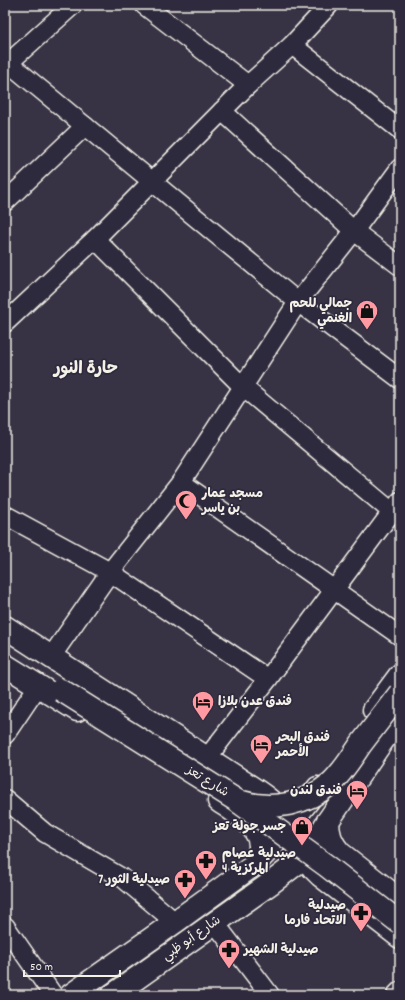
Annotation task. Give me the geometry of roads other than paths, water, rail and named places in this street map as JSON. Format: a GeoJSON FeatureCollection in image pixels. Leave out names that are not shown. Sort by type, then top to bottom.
{"type":"FeatureCollection","features":[{"type":"Feature","properties":{"kind":"main road"},"geometry":{"type":"LineString","coordinates":[[5,627],[236,776],[263,795],[278,808],[284,816],[295,818]]}},
{"type":"Feature","properties":{"kind":"main road","name":"شارع تعز"},"geometry":{"type":"LineString","coordinates":[[5,637],[64,684],[227,800],[327,866],[390,922]]}},
{"type":"Feature","properties":{"kind":"main road","name":"شارع تعز"},"geometry":{"type":"LineString","coordinates":[[5,654],[64,684]]}},
{"type":"Feature","properties":{"kind":"main road"},"geometry":{"type":"LineString","coordinates":[[5,665],[227,800],[254,805],[285,805],[300,801],[318,793],[342,770],[400,693]]}},
{"type":"Feature","properties":{"kind":"main road","name":"شارع أبو ظبي"},"geometry":{"type":"LineString","coordinates":[[71,995],[255,864],[274,844],[295,818],[400,675]]}},
{"type":"Feature","properties":{"kind":"main road"},"geometry":{"type":"LineString","coordinates":[[279,878],[304,857],[313,846],[400,717]]}},
{"type":"Feature","properties":{"kind":"main road"},"geometry":{"type":"LineString","coordinates":[[360,730],[358,738],[362,746],[374,749],[381,744]]}},
{"type":"Feature","properties":{"kind":"main road"},"geometry":{"type":"LineString","coordinates":[[227,800],[223,803],[233,802],[240,796],[241,786],[236,776]]}},
{"type":"Feature","properties":{"kind":"main road"},"geometry":{"type":"LineString","coordinates":[[263,795],[277,798],[292,797],[306,792],[320,784]]}},
{"type":"Feature","properties":{"kind":"main road"},"geometry":{"type":"LineString","coordinates":[[227,800],[237,813],[256,832],[260,844],[259,853],[255,864]]}},
{"type":"Feature","properties":{"kind":"main road"},"geometry":{"type":"LineString","coordinates":[[295,818],[298,827],[299,843],[304,857],[313,869],[390,922],[400,937]]}},
{"type":"Feature","properties":{"kind":"main road"},"geometry":{"type":"LineString","coordinates":[[279,878],[292,855],[295,818]]}},
{"type":"Feature","properties":{"kind":"main road"},"geometry":{"type":"LineString","coordinates":[[328,822],[330,838],[334,846],[399,899]]}},
{"type":"Feature","properties":{"kind":"main road"},"geometry":{"type":"LineString","coordinates":[[279,878],[283,879],[295,876],[320,875]]}},
{"type":"Feature","properties":{"kind":"main road","name":"شارع أبو ظبي"},"geometry":{"type":"LineString","coordinates":[[113,995],[279,878]]}},
{"type":"Feature","properties":{"kind":"main road"},"geometry":{"type":"LineString","coordinates":[[213,895],[225,895],[231,901],[232,905],[222,918]]}},
{"type":"Feature","properties":{"kind":"main road"},"geometry":{"type":"LineString","coordinates":[[390,922],[376,917],[374,912],[375,903],[378,898],[388,895],[393,895],[399,899]]}},
{"type":"Feature","properties":{"kind":"street"},"geometry":{"type":"LineString","coordinates":[[73,5],[6,63],[85,126],[298,302],[400,379]]}},
{"type":"Feature","properties":{"kind":"street"},"geometry":{"type":"LineString","coordinates":[[144,5],[248,85]]}},
{"type":"Feature","properties":{"kind":"street"},"geometry":{"type":"LineString","coordinates":[[5,323],[95,239],[222,110],[292,45],[329,5]]}},
{"type":"Feature","properties":{"kind":"street"},"geometry":{"type":"LineString","coordinates":[[292,45],[400,130]]}},
{"type":"Feature","properties":{"kind":"street"},"geometry":{"type":"LineString","coordinates":[[222,110],[354,231],[400,266]]}},
{"type":"Feature","properties":{"kind":"street"},"geometry":{"type":"LineString","coordinates":[[5,202],[85,126]]}},
{"type":"Feature","properties":{"kind":"street"},"geometry":{"type":"LineString","coordinates":[[52,657],[110,572],[181,482],[298,302],[354,231],[400,168]]}},
{"type":"Feature","properties":{"kind":"street"},"geometry":{"type":"LineString","coordinates":[[95,239],[243,387],[396,506],[268,679],[207,758]]}},
{"type":"Feature","properties":{"kind":"street"},"geometry":{"type":"LineString","coordinates":[[181,482],[400,636]]}},
{"type":"Feature","properties":{"kind":"street"},"geometry":{"type":"LineString","coordinates":[[5,515],[110,572],[268,679]]}},
{"type":"Feature","properties":{"kind":"street"},"geometry":{"type":"LineString","coordinates":[[5,735],[38,686]]}},
{"type":"Feature","properties":{"kind":"street"},"geometry":{"type":"LineString","coordinates":[[5,799],[45,832],[124,879],[175,922]]}},
{"type":"Feature","properties":{"kind":"street"},"geometry":{"type":"LineString","coordinates":[[222,918],[270,995]]}},
{"type":"Feature","properties":{"kind":"street"},"geometry":{"type":"LineString","coordinates":[[5,926],[53,995]]}},
{"type":"Feature","properties":{"kind":"street"},"geometry":{"type":"LineString","coordinates":[[396,995],[400,991]]}},
{"type":"Feature","properties":{"kind":"tunnel"},"geometry":{"type":"LineString","coordinates":[[127,969],[261,878]]}},
{"type":"Feature","properties":{"kind":"place","name":"جمالي للحم الغنمي"},"geometry":{"type":"Point","coordinates":[367,330]}},
{"type":"Feature","properties":{"kind":"place","name":"مسجد عمار بن ياسر"},"geometry":{"type":"Point","coordinates":[186,520]}},
{"type":"Feature","properties":{"kind":"place","name":"فندق عدن بلازا"},"geometry":{"type":"Point","coordinates":[203,722]}},
{"type":"Feature","properties":{"kind":"place","name":"فندق البحر الأحمر"},"geometry":{"type":"Point","coordinates":[261,764]}},
{"type":"Feature","properties":{"kind":"place","name":"فندق لندن"},"geometry":{"type":"Point","coordinates":[357,810]}},
{"type":"Feature","properties":{"kind":"place","name":"جسر جولة تعز"},"geometry":{"type":"Point","coordinates":[302,846]}},
{"type":"Feature","properties":{"kind":"place","name":"صيدلية عصام المركزية 4"},"geometry":{"type":"Point","coordinates":[206,880]}},
{"type":"Feature","properties":{"kind":"place","name":"صيدلية الثور 7"},"geometry":{"type":"Point","coordinates":[185,900]}},
{"type":"Feature","properties":{"kind":"place","name":"صيدلية الاتحاد فارما"},"geometry":{"type":"Point","coordinates":[361,932]}},
{"type":"Feature","properties":{"kind":"place","name":"صيدلية الشهير"},"geometry":{"type":"Point","coordinates":[229,970]}},
{"type":"Feature","properties":{"kind":"district","name":"حارة النور"},"geometry":{"type":"Point","coordinates":[86,370]}}]}
